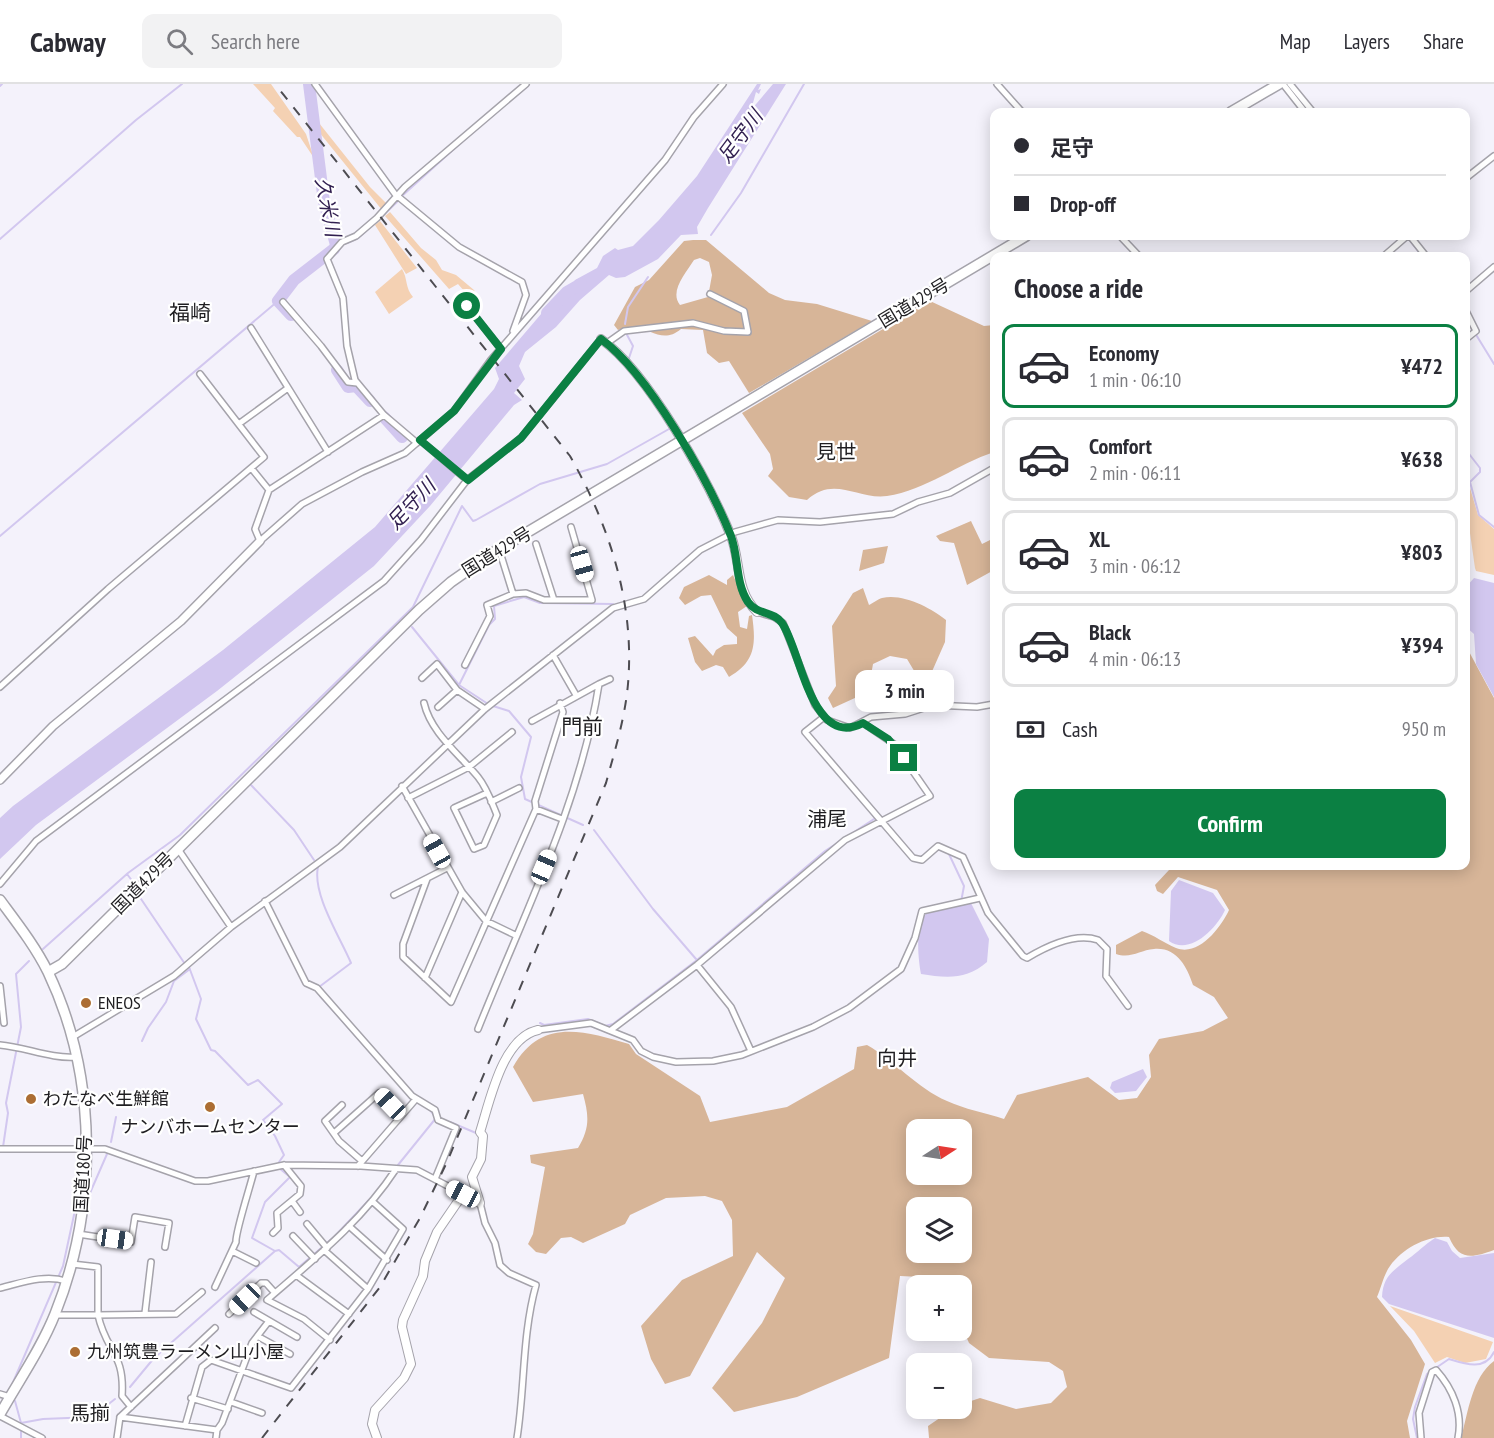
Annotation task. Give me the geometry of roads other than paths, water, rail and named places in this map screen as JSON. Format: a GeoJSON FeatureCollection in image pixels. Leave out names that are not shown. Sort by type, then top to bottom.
{"type":"FeatureCollection","features":[{"type":"Feature","properties":{"kind":"highway"},"geometry":{"type":"LineString","coordinates":[[1238,108],[1281,84]]}},
{"type":"Feature","properties":{"kind":"highway","name":"国道429号"},"geometry":{"type":"LineString","coordinates":[[999,252],[1019,240]]}},
{"type":"Feature","properties":{"kind":"highway","name":"国道429号"},"geometry":{"type":"LineString","coordinates":[[48,972],[62,964],[419,610],[451,582],[499,549],[990,257]]}},
{"type":"Feature","properties":{"kind":"highway","name":"国道180号"},"geometry":{"type":"LineString","coordinates":[[0,900],[48,972],[71,1038],[85,1111],[86,1150],[84,1195],[72,1263],[59,1279],[54,1315],[5,1395],[0,1415]]}},
{"type":"Feature","properties":{"kind":"main road"},"geometry":{"type":"LineString","coordinates":[[604,341],[649,391],[681,441],[731,536],[742,590],[757,612]]}},
{"type":"Feature","properties":{"kind":"main road"},"geometry":{"type":"LineString","coordinates":[[480,1203],[472,1177],[481,1160],[483,1136],[480,1132],[499,1075],[513,1047],[529,1033],[538,1030]]}},
{"type":"Feature","properties":{"kind":"main road"},"geometry":{"type":"LineString","coordinates":[[377,1438],[372,1424],[375,1410],[404,1378],[410,1367],[411,1356],[403,1334],[403,1320],[423,1276],[425,1261],[437,1232],[463,1194],[480,1203]]}},
{"type":"Feature","properties":{"kind":"street"},"geometry":{"type":"LineString","coordinates":[[315,84],[398,196],[459,247],[522,282],[526,295],[511,337]]}},
{"type":"Feature","properties":{"kind":"street"},"geometry":{"type":"LineString","coordinates":[[466,479],[426,445],[384,415],[357,383],[347,346],[343,298],[327,259],[342,242],[356,236],[385,212],[398,196],[526,84]]}},
{"type":"Feature","properties":{"kind":"street"},"geometry":{"type":"LineString","coordinates":[[0,780],[53,726],[181,621],[260,541],[302,504],[362,472],[399,457],[454,411],[511,337],[665,160],[694,117],[723,84]]}},
{"type":"Feature","properties":{"kind":"street"},"geometry":{"type":"LineString","coordinates":[[997,84],[1018,108]]}},
{"type":"Feature","properties":{"kind":"street"},"geometry":{"type":"LineString","coordinates":[[1281,84],[1302,108]]}},
{"type":"Feature","properties":{"kind":"street"},"geometry":{"type":"LineString","coordinates":[[1290,84],[1310,108]]}},
{"type":"Feature","properties":{"kind":"street"},"geometry":{"type":"LineString","coordinates":[[1470,175],[1494,156]]}},
{"type":"Feature","properties":{"kind":"street"},"geometry":{"type":"LineString","coordinates":[[1124,240],[1135,252]]}},
{"type":"Feature","properties":{"kind":"street"},"geometry":{"type":"LineString","coordinates":[[1388,252],[1402,240]]}},
{"type":"Feature","properties":{"kind":"street"},"geometry":{"type":"LineString","coordinates":[[1410,240],[1422,252]]}},
{"type":"Feature","properties":{"kind":"street"},"geometry":{"type":"LineString","coordinates":[[1470,288],[1494,267]]}},
{"type":"Feature","properties":{"kind":"street"},"geometry":{"type":"LineString","coordinates":[[0,884],[19,858],[36,841],[384,581],[421,540],[466,479],[521,438],[604,341],[624,331],[693,323],[724,331],[748,332],[744,311],[710,294]]}},
{"type":"Feature","properties":{"kind":"street"},"geometry":{"type":"LineString","coordinates":[[283,302],[348,382],[357,383]]}},
{"type":"Feature","properties":{"kind":"street"},"geometry":{"type":"LineString","coordinates":[[467,306],[501,349]]}},
{"type":"Feature","properties":{"kind":"street"},"geometry":{"type":"LineString","coordinates":[[1470,321],[1475,333],[1470,336]]}},
{"type":"Feature","properties":{"kind":"street"},"geometry":{"type":"LineString","coordinates":[[251,327],[328,452]]}},
{"type":"Feature","properties":{"kind":"street"},"geometry":{"type":"LineString","coordinates":[[0,687],[103,594],[264,457],[200,374]]}},
{"type":"Feature","properties":{"kind":"street"},"geometry":{"type":"LineString","coordinates":[[240,423],[288,388]]}},
{"type":"Feature","properties":{"kind":"street"},"geometry":{"type":"LineString","coordinates":[[260,541],[255,529],[269,490],[384,415]]}},
{"type":"Feature","properties":{"kind":"street"},"geometry":{"type":"LineString","coordinates":[[252,469],[269,490]]}},
{"type":"Feature","properties":{"kind":"street"},"geometry":{"type":"LineString","coordinates":[[71,1038],[157,988],[231,927],[340,847],[485,709],[612,608],[644,598],[690,557],[735,532],[778,520],[812,522],[892,514],[918,502],[950,493],[990,470]]}},
{"type":"Feature","properties":{"kind":"street"},"geometry":{"type":"LineString","coordinates":[[465,665],[490,616],[487,605],[513,594],[526,592],[544,600],[592,600],[571,527]]}},
{"type":"Feature","properties":{"kind":"street"},"geometry":{"type":"LineString","coordinates":[[536,544],[554,600]]}},
{"type":"Feature","properties":{"kind":"street"},"geometry":{"type":"LineString","coordinates":[[499,549],[513,594]]}},
{"type":"Feature","properties":{"kind":"street"},"geometry":{"type":"LineString","coordinates":[[757,612],[774,616],[783,624],[801,664],[810,694],[824,717],[837,725],[850,728],[871,717],[905,714],[933,705],[977,707],[990,705]]}},
{"type":"Feature","properties":{"kind":"street"},"geometry":{"type":"LineString","coordinates":[[553,655],[576,695]]}},
{"type":"Feature","properties":{"kind":"street"},"geometry":{"type":"LineString","coordinates":[[422,678],[437,664],[457,690],[485,709]]}},
{"type":"Feature","properties":{"kind":"street"},"geometry":{"type":"LineString","coordinates":[[532,721],[576,695],[610,679]]}},
{"type":"Feature","properties":{"kind":"street"},"geometry":{"type":"LineString","coordinates":[[478,1029],[515,935],[562,827],[563,817],[591,733],[599,684]]}},
{"type":"Feature","properties":{"kind":"street"},"geometry":{"type":"LineString","coordinates":[[438,707],[457,690]]}},
{"type":"Feature","properties":{"kind":"street"},"geometry":{"type":"LineString","coordinates":[[424,703],[427,714],[447,745],[480,780],[487,793],[496,815],[484,845],[474,849],[454,808],[487,793]]}},
{"type":"Feature","properties":{"kind":"street"},"geometry":{"type":"LineString","coordinates":[[427,879],[403,944],[403,957],[451,1002],[536,805],[563,712],[560,704]]}},
{"type":"Feature","properties":{"kind":"street"},"geometry":{"type":"LineString","coordinates":[[824,717],[805,732],[916,861],[922,860],[938,846],[963,857],[980,898],[995,923],[1027,958],[1062,941],[1077,938],[1098,940],[1107,949],[1106,976],[1128,1006]]}},
{"type":"Feature","properties":{"kind":"street"},"geometry":{"type":"LineString","coordinates":[[611,1030],[697,965],[827,854],[879,820],[930,796],[894,744],[863,723]]}},
{"type":"Feature","properties":{"kind":"street"},"geometry":{"type":"LineString","coordinates":[[408,798],[469,768],[512,732]]}},
{"type":"Feature","properties":{"kind":"street"},"geometry":{"type":"LineString","coordinates":[[402,786],[462,892],[486,921],[515,935]]}},
{"type":"Feature","properties":{"kind":"street"},"geometry":{"type":"LineString","coordinates":[[491,802],[519,788]]}},
{"type":"Feature","properties":{"kind":"street"},"geometry":{"type":"LineString","coordinates":[[536,805],[563,817]]}},
{"type":"Feature","properties":{"kind":"street"},"geometry":{"type":"LineString","coordinates":[[178,848],[231,927]]}},
{"type":"Feature","properties":{"kind":"street"},"geometry":{"type":"LineString","coordinates":[[394,895],[447,868]]}},
{"type":"Feature","properties":{"kind":"street"},"geometry":{"type":"LineString","coordinates":[[425,978],[462,892]]}},
{"type":"Feature","properties":{"kind":"street"},"geometry":{"type":"LineString","coordinates":[[538,1030],[591,1023],[633,1040],[641,1051],[664,1060],[713,1060],[751,1051],[813,1027],[849,1008],[901,969],[915,938],[922,911],[980,898]]}},
{"type":"Feature","properties":{"kind":"street"},"geometry":{"type":"LineString","coordinates":[[265,901],[306,983],[317,988],[415,1099],[435,1110],[437,1118],[456,1128],[435,1179]]}},
{"type":"Feature","properties":{"kind":"street"},"geometry":{"type":"LineString","coordinates":[[697,965],[731,1007],[751,1051]]}},
{"type":"Feature","properties":{"kind":"street"},"geometry":{"type":"LineString","coordinates":[[0,986],[4,1023]]}},
{"type":"Feature","properties":{"kind":"street"},"geometry":{"type":"LineString","coordinates":[[0,1045],[66,1058],[76,1057]]}},
{"type":"Feature","properties":{"kind":"street"},"geometry":{"type":"LineString","coordinates":[[334,1133],[379,1093],[400,1115]]}},
{"type":"Feature","properties":{"kind":"street"},"geometry":{"type":"LineString","coordinates":[[360,1164],[415,1099]]}},
{"type":"Feature","properties":{"kind":"street"},"geometry":{"type":"LineString","coordinates":[[342,1105],[325,1121],[360,1164]]}},
{"type":"Feature","properties":{"kind":"street"},"geometry":{"type":"LineString","coordinates":[[0,1149],[118,1151],[163,1168],[177,1177],[195,1182],[284,1165],[360,1164],[417,1170],[463,1194]]}},
{"type":"Feature","properties":{"kind":"street"},"geometry":{"type":"LineString","coordinates":[[273,1233],[278,1228],[277,1213],[300,1194],[301,1186],[284,1165]]}},
{"type":"Feature","properties":{"kind":"street"},"geometry":{"type":"LineString","coordinates":[[330,1340],[304,1319],[267,1300],[349,1226],[372,1201],[396,1168]]}},
{"type":"Feature","properties":{"kind":"street"},"geometry":{"type":"LineString","coordinates":[[215,1287],[232,1251],[254,1170]]}},
{"type":"Feature","properties":{"kind":"street"},"geometry":{"type":"LineString","coordinates":[[292,1201],[300,1212]]}},
{"type":"Feature","properties":{"kind":"street"},"geometry":{"type":"LineString","coordinates":[[185,1426],[191,1398],[202,1367],[211,1360],[291,1388],[368,1289],[404,1229],[372,1201]]}},
{"type":"Feature","properties":{"kind":"street"},"geometry":{"type":"LineString","coordinates":[[480,1203],[485,1223],[495,1243],[500,1265],[509,1273],[536,1285],[528,1313],[523,1401],[517,1438]]}},
{"type":"Feature","properties":{"kind":"street"},"geometry":{"type":"LineString","coordinates":[[78,1234],[131,1242],[135,1217],[169,1223],[165,1247]]}},
{"type":"Feature","properties":{"kind":"street"},"geometry":{"type":"LineString","coordinates":[[307,1224],[325,1247],[368,1289]]}},
{"type":"Feature","properties":{"kind":"street"},"geometry":{"type":"LineString","coordinates":[[349,1226],[387,1260]]}},
{"type":"Feature","properties":{"kind":"street"},"geometry":{"type":"LineString","coordinates":[[293,1236],[313,1257]]}},
{"type":"Feature","properties":{"kind":"street"},"geometry":{"type":"LineString","coordinates":[[232,1251],[256,1263]]}},
{"type":"Feature","properties":{"kind":"street"},"geometry":{"type":"LineString","coordinates":[[146,1313],[151,1262]]}},
{"type":"Feature","properties":{"kind":"street"},"geometry":{"type":"LineString","coordinates":[[72,1263],[98,1267],[98,1315],[103,1334],[122,1366],[122,1396],[131,1407]]}},
{"type":"Feature","properties":{"kind":"street"},"geometry":{"type":"LineString","coordinates":[[296,1275],[350,1314]]}},
{"type":"Feature","properties":{"kind":"street"},"geometry":{"type":"LineString","coordinates":[[0,1287],[59,1279]]}},
{"type":"Feature","properties":{"kind":"street"},"geometry":{"type":"LineString","coordinates":[[229,1314],[261,1283],[266,1283],[275,1293]]}},
{"type":"Feature","properties":{"kind":"street"},"geometry":{"type":"LineString","coordinates":[[54,1315],[176,1314],[202,1292]]}},
{"type":"Feature","properties":{"kind":"street"},"geometry":{"type":"LineString","coordinates":[[254,1312],[297,1337]]}},
{"type":"Feature","properties":{"kind":"street"},"geometry":{"type":"LineString","coordinates":[[216,1438],[217,1430],[231,1402],[252,1343],[269,1322]]}},
{"type":"Feature","properties":{"kind":"street"},"geometry":{"type":"LineString","coordinates":[[117,1438],[120,1417],[215,1328]]}},
{"type":"Feature","properties":{"kind":"street"},"geometry":{"type":"LineString","coordinates":[[259,1337],[290,1354]]}},
{"type":"Feature","properties":{"kind":"street"},"geometry":{"type":"LineString","coordinates":[[1421,1438],[1419,1413],[1432,1372],[1436,1370],[1445,1380],[1460,1418],[1458,1438]]}},
{"type":"Feature","properties":{"kind":"street"},"geometry":{"type":"LineString","coordinates":[[191,1398],[228,1409]]}},
{"type":"Feature","properties":{"kind":"street"},"geometry":{"type":"LineString","coordinates":[[231,1402],[262,1413]]}},
{"type":"Feature","properties":{"kind":"street"},"geometry":{"type":"LineString","coordinates":[[0,1415],[40,1438]]}},
{"type":"Feature","properties":{"kind":"street"},"geometry":{"type":"LineString","coordinates":[[120,1417],[217,1430]]}},
{"type":"Feature","properties":{"kind":"water"},"geometry":{"type":"Polygon","coordinates":[[[757,84],[761,84],[758,90],[761,89],[759,94],[756,92],[751,110],[773,84],[786,84],[708,208],[697,227],[698,234],[681,235],[658,259],[625,277],[616,278],[609,275],[580,300],[556,327],[525,352],[519,366],[525,379],[514,393],[522,400],[514,405],[430,506],[374,566],[217,691],[36,825],[0,859],[0,818],[13,806],[223,650],[375,527],[494,389],[499,379],[495,368],[553,300],[557,304],[564,301],[575,280],[597,268],[603,256],[615,248],[618,250],[633,246],[697,176],[757,84]]]}},
{"type":"Feature","properties":{"kind":"water"},"geometry":{"type":"Polygon","coordinates":[[[1474,578],[1494,583],[1494,697],[1476,664],[1474,634],[1470,630],[1470,582],[1474,578]]]}},
{"type":"Feature","properties":{"kind":"water"},"geometry":{"type":"Polygon","coordinates":[[[1179,880],[1213,893],[1225,910],[1209,932],[1194,943],[1185,945],[1177,945],[1169,941],[1171,891],[1179,880]]]}},
{"type":"Feature","properties":{"kind":"water"},"geometry":{"type":"Polygon","coordinates":[[[971,903],[989,939],[987,962],[964,975],[921,974],[918,940],[924,916],[929,911],[939,908],[971,903]]]}},
{"type":"Feature","properties":{"kind":"water"},"geometry":{"type":"Polygon","coordinates":[[[1143,1069],[1147,1077],[1136,1091],[1115,1093],[1110,1088],[1112,1082],[1143,1069]]]}},
{"type":"Feature","properties":{"kind":"water"},"geometry":{"type":"Polygon","coordinates":[[[1435,1238],[1447,1242],[1460,1258],[1494,1253],[1494,1338],[1389,1304],[1382,1297],[1384,1284],[1390,1275],[1435,1238]]]}},
{"type":"Feature","properties":{"kind":"waterway"},"geometry":{"type":"LineString","coordinates":[[0,239],[136,120],[182,84]]}},
{"type":"Feature","properties":{"kind":"waterway","name":"久米川"},"geometry":{"type":"LineString","coordinates":[[291,315],[278,301],[294,280],[336,245],[324,202],[309,84]]}},
{"type":"Feature","properties":{"kind":"waterway"},"geometry":{"type":"LineString","coordinates":[[711,235],[741,193],[804,84]]}},
{"type":"Feature","properties":{"kind":"waterway"},"geometry":{"type":"LineString","coordinates":[[1287,84],[1306,108]]}},
{"type":"Feature","properties":{"kind":"waterway"},"geometry":{"type":"LineString","coordinates":[[402,196],[466,138]]}},
{"type":"Feature","properties":{"kind":"waterway"},"geometry":{"type":"LineString","coordinates":[[376,222],[397,202]]}},
{"type":"Feature","properties":{"kind":"waterway"},"geometry":{"type":"LineString","coordinates":[[347,243],[358,238],[367,230]]}},
{"type":"Feature","properties":{"kind":"waterway"},"geometry":{"type":"LineString","coordinates":[[1410,240],[1419,252]]}},
{"type":"Feature","properties":{"kind":"waterway"},"geometry":{"type":"LineString","coordinates":[[625,324],[628,307],[648,277]]}},
{"type":"Feature","properties":{"kind":"waterway","name":"足守川"},"geometry":{"type":"LineString","coordinates":[[547,313],[567,292],[581,284]]}},
{"type":"Feature","properties":{"kind":"waterway"},"geometry":{"type":"LineString","coordinates":[[0,536],[278,301]]}},
{"type":"Feature","properties":{"kind":"waterway"},"geometry":{"type":"LineString","coordinates":[[626,333],[633,346],[628,361]]}},
{"type":"Feature","properties":{"kind":"waterway"},"geometry":{"type":"LineString","coordinates":[[1475,333],[1494,364]]}},
{"type":"Feature","properties":{"kind":"waterway","name":"久米川"},"geometry":{"type":"LineString","coordinates":[[337,370],[348,387],[356,386],[370,401]]}},
{"type":"Feature","properties":{"kind":"waterway","name":"久米川"},"geometry":{"type":"LineString","coordinates":[[384,417],[402,437]]}},
{"type":"Feature","properties":{"kind":"waterway"},"geometry":{"type":"LineString","coordinates":[[43,949],[128,873],[180,835],[413,607],[462,506],[473,521],[476,520],[540,484],[607,464],[669,429]]}},
{"type":"Feature","properties":{"kind":"waterway"},"geometry":{"type":"LineString","coordinates":[[1470,455],[1480,468],[1480,472],[1470,482]]}},
{"type":"Feature","properties":{"kind":"waterway"},"geometry":{"type":"LineString","coordinates":[[1470,482],[1479,515],[1494,527]]}},
{"type":"Feature","properties":{"kind":"waterway"},"geometry":{"type":"LineString","coordinates":[[459,685],[489,625],[495,619],[494,606],[524,597],[540,603],[613,604]]}},
{"type":"Feature","properties":{"kind":"waterway"},"geometry":{"type":"LineString","coordinates":[[412,627],[459,685],[488,704]]}},
{"type":"Feature","properties":{"kind":"waterway"},"geometry":{"type":"LineString","coordinates":[[493,706],[509,711],[531,737],[521,777],[525,799],[583,825]]}},
{"type":"Feature","properties":{"kind":"waterway"},"geometry":{"type":"LineString","coordinates":[[251,785],[294,830],[314,860]]}},
{"type":"Feature","properties":{"kind":"waterway"},"geometry":{"type":"LineString","coordinates":[[540,1023],[544,1025],[588,1019],[605,1026],[613,1024],[697,960],[825,851],[874,819]]}},
{"type":"Feature","properties":{"kind":"waterway"},"geometry":{"type":"LineString","coordinates":[[594,830],[653,909],[696,959]]}},
{"type":"Feature","properties":{"kind":"waterway"},"geometry":{"type":"LineString","coordinates":[[948,852],[964,886],[961,902]]}},
{"type":"Feature","properties":{"kind":"waterway"},"geometry":{"type":"LineString","coordinates":[[318,867],[317,878],[323,902],[351,963],[319,987]]}},
{"type":"Feature","properties":{"kind":"waterway"},"geometry":{"type":"LineString","coordinates":[[127,874],[133,882]]}},
{"type":"Feature","properties":{"kind":"waterway"},"geometry":{"type":"LineString","coordinates":[[139,896],[185,964]]}},
{"type":"Feature","properties":{"kind":"waterway"},"geometry":{"type":"LineString","coordinates":[[3,1147],[8,1113],[6,1103],[21,1027],[16,974],[29,961]]}},
{"type":"Feature","properties":{"kind":"waterway"},"geometry":{"type":"LineString","coordinates":[[189,967],[201,999],[196,1019],[211,1050],[215,1051],[248,1085],[258,1080],[282,1104],[263,1120],[275,1136],[284,1155],[279,1162]]}},
{"type":"Feature","properties":{"kind":"waterway"},"geometry":{"type":"LineString","coordinates":[[142,1041],[166,1002],[174,981],[190,969]]}},
{"type":"Feature","properties":{"kind":"waterway"},"geometry":{"type":"LineString","coordinates":[[320,996],[362,1043]]}},
{"type":"Feature","properties":{"kind":"waterway"},"geometry":{"type":"LineString","coordinates":[[398,1165],[436,1118],[430,1110]]}},
{"type":"Feature","properties":{"kind":"waterway"},"geometry":{"type":"LineString","coordinates":[[111,1142],[116,1117]]}},
{"type":"Feature","properties":{"kind":"waterway"},"geometry":{"type":"LineString","coordinates":[[450,1122],[476,1133]]}},
{"type":"Feature","properties":{"kind":"waterway"},"geometry":{"type":"LineString","coordinates":[[90,1193],[107,1154]]}},
{"type":"Feature","properties":{"kind":"waterway"},"geometry":{"type":"LineString","coordinates":[[275,1251],[252,1238],[265,1202],[290,1177],[279,1168]]}},
{"type":"Feature","properties":{"kind":"waterway"},"geometry":{"type":"LineString","coordinates":[[130,1387],[154,1358],[275,1251],[279,1250],[299,1267],[334,1237],[369,1200]]}},
{"type":"Feature","properties":{"kind":"waterway"},"geometry":{"type":"LineString","coordinates":[[11,1387],[63,1266],[77,1201]]}},
{"type":"Feature","properties":{"kind":"waterway"},"geometry":{"type":"LineString","coordinates":[[399,1331],[403,1345]]}},
{"type":"Feature","properties":{"kind":"waterway"},"geometry":{"type":"LineString","coordinates":[[1417,1438],[1413,1419],[1427,1374],[1449,1359],[1468,1364],[1480,1364],[1490,1358],[1494,1352]]}},
{"type":"Feature","properties":{"kind":"waterway"},"geometry":{"type":"LineString","coordinates":[[21,1423],[43,1419],[92,1417],[115,1399]]}},
{"type":"Feature","properties":{"kind":"waterway"},"geometry":{"type":"LineString","coordinates":[[15,1401],[21,1423],[21,1438]]}},
{"type":"Feature","properties":{"kind":"railway"},"geometry":{"type":"LineString","coordinates":[[262,1438],[380,1287],[420,1218],[447,1162],[606,783],[625,709],[629,654],[623,594],[616,566],[596,509],[570,456],[275,84]]}},
{"type":"Feature","properties":{"kind":"place","name":"ENEOS"},"geometry":{"type":"Point","coordinates":[86,1003]}},
{"type":"Feature","properties":{"kind":"place","name":"わたなべ生鮮館"},"geometry":{"type":"Point","coordinates":[31,1099]}},
{"type":"Feature","properties":{"kind":"place","name":"ナンバホームセンター"},"geometry":{"type":"Point","coordinates":[210,1107]}},
{"type":"Feature","properties":{"kind":"place","name":"九州筑豊ラーメン山小屋"},"geometry":{"type":"Point","coordinates":[75,1352]}},
{"type":"Feature","properties":{"kind":"district","name":"福崎"},"geometry":{"type":"Point","coordinates":[190,313]}},
{"type":"Feature","properties":{"kind":"district","name":"見世"},"geometry":{"type":"Point","coordinates":[836,452]}},
{"type":"Feature","properties":{"kind":"district","name":"門前"},"geometry":{"type":"Point","coordinates":[582,727]}},
{"type":"Feature","properties":{"kind":"district","name":"浦尾"},"geometry":{"type":"Point","coordinates":[827,819]}},
{"type":"Feature","properties":{"kind":"district","name":"向井"},"geometry":{"type":"Point","coordinates":[897,1058]}},
{"type":"Feature","properties":{"kind":"district","name":"馬揃"},"geometry":{"type":"Point","coordinates":[90,1413]}}]}
